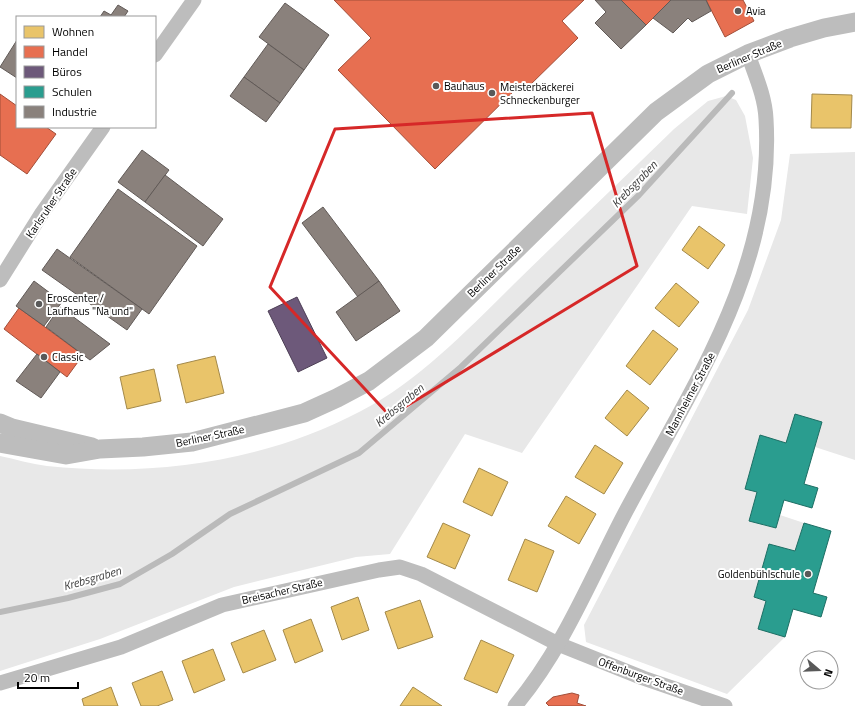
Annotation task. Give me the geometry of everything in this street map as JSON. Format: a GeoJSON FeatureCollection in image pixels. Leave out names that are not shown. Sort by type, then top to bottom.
{"type":"FeatureCollection","features":[{"type":"Feature","properties":{"kind":"street"},"geometry":{"type":"LineString","coordinates":[[156,53],[194,0]]}},
{"type":"Feature","properties":{"kind":"street","name":"Berliner Straße"},"geometry":{"type":"LineString","coordinates":[[0,443],[66,455],[100,449],[143,447],[192,442],[304,413],[369,381],[426,338],[656,112],[708,74],[748,54],[824,28],[855,22]]}},
{"type":"Feature","properties":{"kind":"street","name":"Mannheimer Straße"},"geometry":{"type":"LineString","coordinates":[[515,706],[530,688],[558,644],[625,513],[716,344],[742,284],[760,221],[766,177],[766,118],[762,92],[748,54]]}},
{"type":"Feature","properties":{"kind":"street","name":"Karlsruher Straße"},"geometry":{"type":"LineString","coordinates":[[0,280],[42,214],[102,128]]}},
{"type":"Feature","properties":{"kind":"street","name":"Berliner Straße"},"geometry":{"type":"LineString","coordinates":[[0,423],[12,428],[100,449]]}},
{"type":"Feature","properties":{"kind":"street","name":"Breisacher Straße"},"geometry":{"type":"LineString","coordinates":[[0,682],[121,647],[222,605],[347,576],[400,567],[421,574],[558,644]]}},
{"type":"Feature","properties":{"kind":"street","name":"Offenburger Straße"},"geometry":{"type":"LineString","coordinates":[[558,644],[644,678],[725,706]]}},
{"type":"Feature","properties":{"kind":"highlighted area"},"geometry":{"type":"Polygon","coordinates":[[[592,113],[637,266],[390,416],[270,287],[335,129],[592,113]]]}},
{"type":"Feature","properties":{"kind":"shaded area"},"geometry":{"type":"Polygon","coordinates":[[[726,96],[736,100],[745,116],[753,158],[747,214],[692,206],[522,453],[465,434],[390,554],[356,557],[234,587],[100,639],[0,671],[0,456],[47,466],[87,469],[168,467],[208,462],[247,454],[286,443],[361,411],[383,399],[403,385],[442,353],[479,319],[674,129],[708,101],[726,96]]]}},
{"type":"Feature","properties":{"kind":"shaded area"},"geometry":{"type":"Polygon","coordinates":[[[855,152],[855,460],[815,447],[786,443],[760,435],[745,489],[757,492],[749,521],[775,528],[780,515],[804,523],[795,551],[769,544],[754,597],[766,601],[758,629],[785,637],[727,694],[586,642],[584,625],[748,310],[781,220],[790,154],[855,152]]]}},
{"type":"Feature","properties":{"kind":"building: Wohnen"},"geometry":{"type":"Polygon","coordinates":[[[812,94],[852,95],[851,128],[811,128],[812,94]]]}},
{"type":"Feature","properties":{"kind":"building: Wohnen"},"geometry":{"type":"Polygon","coordinates":[[[699,226],[725,245],[708,269],[682,250],[699,226]]]}},
{"type":"Feature","properties":{"kind":"building: Wohnen"},"geometry":{"type":"Polygon","coordinates":[[[676,283],[699,302],[679,327],[655,308],[676,283]]]}},
{"type":"Feature","properties":{"kind":"building: Wohnen"},"geometry":{"type":"Polygon","coordinates":[[[653,330],[678,349],[650,385],[626,366],[653,330]]]}},
{"type":"Feature","properties":{"kind":"building: Wohnen"},"geometry":{"type":"Polygon","coordinates":[[[215,356],[224,393],[186,403],[177,365],[215,356]]]}},
{"type":"Feature","properties":{"kind":"building: Wohnen"},"geometry":{"type":"Polygon","coordinates":[[[154,369],[161,401],[127,409],[120,377],[154,369]]]}},
{"type":"Feature","properties":{"kind":"building: Wohnen"},"geometry":{"type":"Polygon","coordinates":[[[627,390],[649,408],[627,436],[605,418],[627,390]]]}},
{"type":"Feature","properties":{"kind":"building: Wohnen"},"geometry":{"type":"Polygon","coordinates":[[[595,445],[623,463],[604,494],[575,477],[595,445]]]}},
{"type":"Feature","properties":{"kind":"building: Wohnen"},"geometry":{"type":"Polygon","coordinates":[[[479,468],[508,482],[492,516],[463,502],[479,468]]]}},
{"type":"Feature","properties":{"kind":"building: Wohnen"},"geometry":{"type":"Polygon","coordinates":[[[566,496],[596,514],[579,544],[548,526],[566,496]]]}},
{"type":"Feature","properties":{"kind":"building: Wohnen"},"geometry":{"type":"Polygon","coordinates":[[[443,523],[470,535],[455,569],[427,557],[443,523]]]}},
{"type":"Feature","properties":{"kind":"building: Wohnen"},"geometry":{"type":"Polygon","coordinates":[[[525,539],[554,551],[537,592],[508,580],[525,539]]]}},
{"type":"Feature","properties":{"kind":"building: Wohnen"},"geometry":{"type":"Polygon","coordinates":[[[358,597],[369,630],[342,640],[331,607],[358,597]]]}},
{"type":"Feature","properties":{"kind":"building: Wohnen"},"geometry":{"type":"Polygon","coordinates":[[[420,600],[433,637],[398,649],[385,612],[420,600]]]}},
{"type":"Feature","properties":{"kind":"building: Wohnen"},"geometry":{"type":"Polygon","coordinates":[[[311,619],[323,651],[295,663],[283,630],[311,619]]]}},
{"type":"Feature","properties":{"kind":"building: Wohnen"},"geometry":{"type":"Polygon","coordinates":[[[264,630],[276,660],[243,673],[231,643],[264,630]]]}},
{"type":"Feature","properties":{"kind":"building: Wohnen"},"geometry":{"type":"Polygon","coordinates":[[[481,640],[514,655],[497,693],[464,679],[481,640]]]}},
{"type":"Feature","properties":{"kind":"building: Wohnen"},"geometry":{"type":"Polygon","coordinates":[[[213,649],[225,680],[194,693],[182,661],[213,649]]]}},
{"type":"Feature","properties":{"kind":"building: Wohnen"},"geometry":{"type":"Polygon","coordinates":[[[162,671],[173,700],[157,706],[141,706],[132,683],[162,671]]]}},
{"type":"Feature","properties":{"kind":"building: Wohnen"},"geometry":{"type":"Polygon","coordinates":[[[111,687],[118,706],[84,706],[82,699],[111,687]]]}},
{"type":"Feature","properties":{"kind":"building: Wohnen"},"geometry":{"type":"Polygon","coordinates":[[[413,687],[442,706],[400,706],[413,687]]]}},
{"type":"Feature","properties":{"kind":"building: Handel","name":"Bauhaus"},"geometry":{"type":"Polygon","coordinates":[[[334,0],[584,0],[562,21],[578,38],[527,88],[522,83],[435,169],[338,70],[371,38],[334,0]]]}},
{"type":"Feature","properties":{"kind":"building: Handel"},"geometry":{"type":"Polygon","coordinates":[[[621,0],[671,0],[646,25],[621,0]]]}},
{"type":"Feature","properties":{"kind":"building: Handel"},"geometry":{"type":"Polygon","coordinates":[[[706,0],[743,0],[754,21],[725,37],[706,0]]]}},
{"type":"Feature","properties":{"kind":"building: Handel"},"geometry":{"type":"Polygon","coordinates":[[[0,94],[16,105],[16,128],[47,128],[56,134],[27,174],[0,155],[0,94]]]}},
{"type":"Feature","properties":{"kind":"building: Handel"},"geometry":{"type":"Polygon","coordinates":[[[19,308],[83,355],[67,377],[4,329],[19,308]]]}},
{"type":"Feature","properties":{"kind":"building: Handel"},"geometry":{"type":"Polygon","coordinates":[[[572,693],[579,695],[577,703],[586,706],[549,706],[546,703],[553,697],[572,693]]]}},
{"type":"Feature","properties":{"kind":"building: Büros"},"geometry":{"type":"Polygon","coordinates":[[[297,297],[327,358],[298,372],[268,311],[297,297]]]}},
{"type":"Feature","properties":{"kind":"building: Schulen"},"geometry":{"type":"Polygon","coordinates":[[[795,414],[822,422],[804,484],[818,488],[812,508],[784,500],[776,528],[749,521],[757,492],[745,489],[760,435],[786,443],[795,414]]]}},
{"type":"Feature","properties":{"kind":"building: Schulen"},"geometry":{"type":"Polygon","coordinates":[[[804,523],[831,531],[813,593],[827,597],[821,617],[793,609],[785,637],[758,629],[766,601],[754,597],[769,544],[795,551],[804,523]]]}},
{"type":"Feature","properties":{"kind":"building: Industrie"},"geometry":{"type":"Polygon","coordinates":[[[595,0],[621,0],[646,25],[621,49],[595,23],[606,12],[595,0]]]}},
{"type":"Feature","properties":{"kind":"building: Industrie"},"geometry":{"type":"Polygon","coordinates":[[[671,0],[706,0],[711,11],[692,22],[688,18],[673,33],[653,18],[671,0]]]}},
{"type":"Feature","properties":{"kind":"building: Industrie"},"geometry":{"type":"Polygon","coordinates":[[[285,3],[329,35],[304,70],[259,37],[285,3]]]}},
{"type":"Feature","properties":{"kind":"building: Industrie"},"geometry":{"type":"Polygon","coordinates":[[[118,5],[128,11],[125,16],[101,16],[104,11],[111,15],[118,5]]]}},
{"type":"Feature","properties":{"kind":"building: Industrie"},"geometry":{"type":"Polygon","coordinates":[[[16,42],[16,77],[0,67],[16,42]]]}},
{"type":"Feature","properties":{"kind":"building: Industrie"},"geometry":{"type":"Polygon","coordinates":[[[268,44],[304,70],[280,103],[244,77],[268,44]]]}},
{"type":"Feature","properties":{"kind":"building: Industrie"},"geometry":{"type":"Polygon","coordinates":[[[244,77],[280,103],[266,122],[230,96],[244,77]]]}},
{"type":"Feature","properties":{"kind":"building: Industrie"},"geometry":{"type":"Polygon","coordinates":[[[142,150],[169,170],[145,202],[118,182],[142,150]]]}},
{"type":"Feature","properties":{"kind":"building: Industrie"},"geometry":{"type":"Polygon","coordinates":[[[165,175],[223,219],[203,246],[145,202],[165,175]]]}},
{"type":"Feature","properties":{"kind":"building: Industrie"},"geometry":{"type":"Polygon","coordinates":[[[118,189],[197,246],[149,314],[70,257],[118,189]]]}},
{"type":"Feature","properties":{"kind":"building: Industrie"},"geometry":{"type":"Polygon","coordinates":[[[323,207],[379,281],[358,297],[302,223],[323,207]]]}},
{"type":"Feature","properties":{"kind":"building: Industrie"},"geometry":{"type":"Polygon","coordinates":[[[57,249],[142,309],[127,330],[42,270],[57,249]]]}},
{"type":"Feature","properties":{"kind":"building: Industrie","name":"Eroscenter / Laufhaus \"Na und\""},"geometry":{"type":"Polygon","coordinates":[[[34,281],[62,302],[44,326],[16,306],[34,281]]]}},
{"type":"Feature","properties":{"kind":"building: Industrie"},"geometry":{"type":"Polygon","coordinates":[[[379,281],[400,311],[356,341],[336,312],[379,281]]]}},
{"type":"Feature","properties":{"kind":"building: Industrie"},"geometry":{"type":"Polygon","coordinates":[[[60,307],[110,344],[90,360],[46,327],[60,307]]]}},
{"type":"Feature","properties":{"kind":"building: Industrie"},"geometry":{"type":"Polygon","coordinates":[[[37,354],[60,372],[41,398],[16,381],[37,354]]]}},
{"type":"Feature","properties":{"kind":"waterway","name":"Krebsgraben"},"geometry":{"type":"LineString","coordinates":[[0,612],[68,598],[120,584],[172,554],[230,514],[359,453],[461,367],[639,195],[732,93]]}},
{"type":"Feature","properties":{"kind":"place","name":"Avia"},"geometry":{"type":"Point","coordinates":[738,11]}},
{"type":"Feature","properties":{"kind":"place","name":"Bauhaus"},"geometry":{"type":"Point","coordinates":[436,86]}},
{"type":"Feature","properties":{"kind":"place","name":"Meisterbäckerei Schneckenburger"},"geometry":{"type":"Point","coordinates":[492,93]}},
{"type":"Feature","properties":{"kind":"place","name":"Eroscenter / Laufhaus \"Na und\""},"geometry":{"type":"Point","coordinates":[39,304]}},
{"type":"Feature","properties":{"kind":"place","name":"Classic"},"geometry":{"type":"Point","coordinates":[44,357]}},
{"type":"Feature","properties":{"kind":"place","name":"Goldenbühlschule"},"geometry":{"type":"Point","coordinates":[808,574]}}]}
